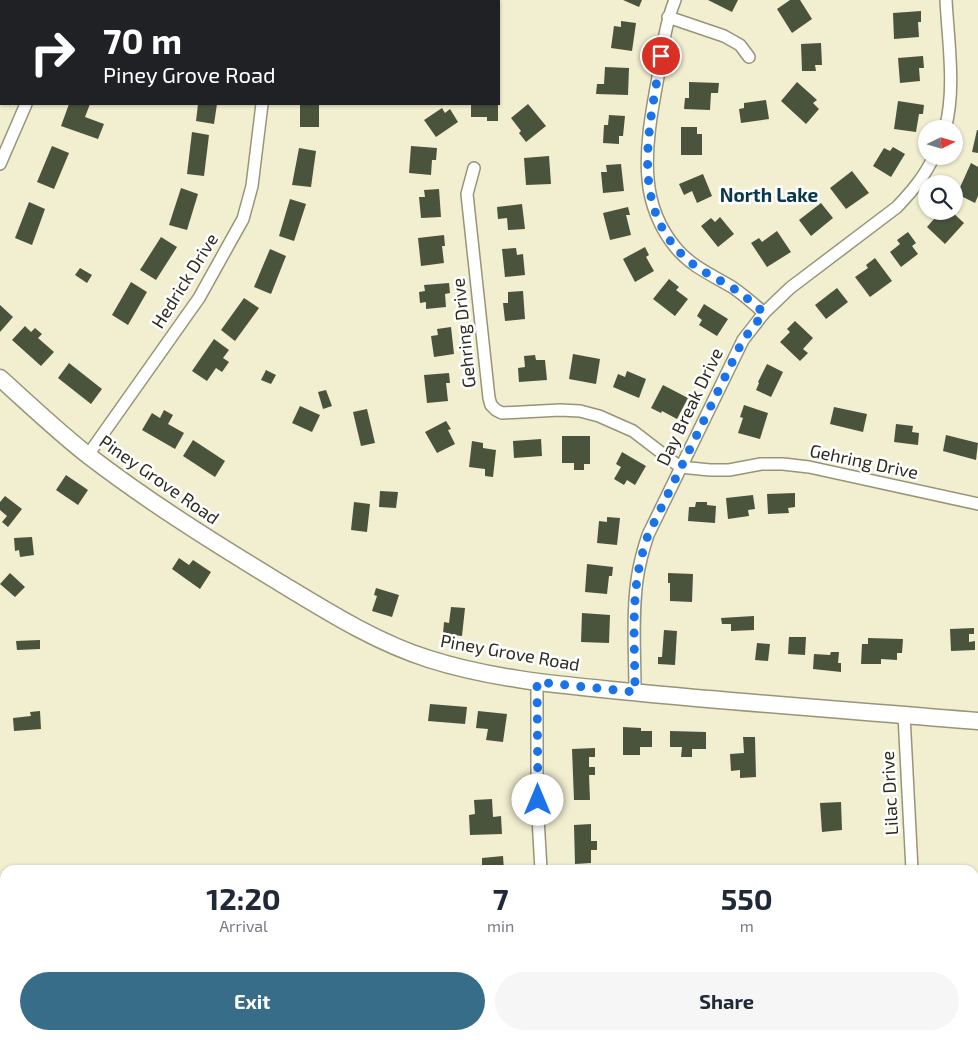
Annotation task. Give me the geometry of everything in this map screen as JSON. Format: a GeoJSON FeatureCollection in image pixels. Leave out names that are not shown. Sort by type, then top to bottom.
{"type":"FeatureCollection","features":[{"type":"Feature","properties":{"kind":"main road","name":"Piney Grove Road"},"geometry":{"type":"LineString","coordinates":[[0,378],[88,455],[193,529],[359,629],[394,646],[430,659],[466,669],[537,682],[764,704],[978,721]]}},
{"type":"Feature","properties":{"kind":"street"},"geometry":{"type":"LineString","coordinates":[[675,0],[668,17],[652,110],[647,160],[651,199],[665,233],[676,248],[689,261],[704,272],[732,287],[764,313]]}},
{"type":"Feature","properties":{"kind":"street"},"geometry":{"type":"LineString","coordinates":[[946,0],[950,95],[948,120]]}},
{"type":"Feature","properties":{"kind":"street"},"geometry":{"type":"LineString","coordinates":[[668,17],[724,36],[740,45],[749,57]]}},
{"type":"Feature","properties":{"kind":"street"},"geometry":{"type":"LineString","coordinates":[[0,164],[26,105]]}},
{"type":"Feature","properties":{"kind":"street","name":"Hedrick Drive"},"geometry":{"type":"LineString","coordinates":[[88,455],[200,298],[243,219],[252,186],[262,105]]}},
{"type":"Feature","properties":{"kind":"street","name":"Day Break Drive"},"geometry":{"type":"LineString","coordinates":[[635,692],[635,613],[640,561],[648,535],[743,340],[764,313],[790,288],[897,207],[911,192],[929,165]]}},
{"type":"Feature","properties":{"kind":"street","name":"Gehring Drive"},"geometry":{"type":"LineString","coordinates":[[474,168],[467,194],[488,389],[491,404],[496,410],[502,413],[560,410],[580,411],[599,416],[633,431],[680,467],[719,470],[761,464],[809,467],[978,504]]}},
{"type":"Feature","properties":{"kind":"street"},"geometry":{"type":"LineString","coordinates":[[537,682],[541,865]]}},
{"type":"Feature","properties":{"kind":"street","name":"Lilac Drive"},"geometry":{"type":"LineString","coordinates":[[904,715],[912,865]]}},
{"type":"Feature","properties":{"kind":"building"},"geometry":{"type":"Polygon","coordinates":[[[623,0],[642,0],[639,7],[623,0]]]}},
{"type":"Feature","properties":{"kind":"building"},"geometry":{"type":"Polygon","coordinates":[[[708,0],[738,0],[732,12],[708,0]]]}},
{"type":"Feature","properties":{"kind":"building"},"geometry":{"type":"Polygon","coordinates":[[[790,0],[800,0],[812,19],[792,33],[777,9],[790,0]]]}},
{"type":"Feature","properties":{"kind":"building"},"geometry":{"type":"Polygon","coordinates":[[[921,11],[921,22],[918,22],[919,37],[894,39],[893,13],[921,11]]]}},
{"type":"Feature","properties":{"kind":"building"},"geometry":{"type":"Polygon","coordinates":[[[621,21],[636,23],[632,51],[611,48],[614,26],[621,27],[621,21]]]}},
{"type":"Feature","properties":{"kind":"building"},"geometry":{"type":"Polygon","coordinates":[[[821,43],[822,65],[815,65],[816,71],[802,71],[801,44],[821,43]]]}},
{"type":"Feature","properties":{"kind":"building"},"geometry":{"type":"Polygon","coordinates":[[[923,56],[924,68],[919,68],[920,81],[900,83],[898,58],[923,56]]]}},
{"type":"Feature","properties":{"kind":"building"},"geometry":{"type":"Polygon","coordinates":[[[605,67],[629,68],[628,95],[596,94],[597,84],[604,84],[605,67]]]}},
{"type":"Feature","properties":{"kind":"building"},"geometry":{"type":"Polygon","coordinates":[[[689,82],[719,83],[718,93],[711,93],[710,110],[684,109],[685,98],[689,98],[689,82]]]}},
{"type":"Feature","properties":{"kind":"building"},"geometry":{"type":"Polygon","coordinates":[[[797,82],[817,100],[813,103],[819,109],[806,124],[781,101],[797,82]]]}},
{"type":"Feature","properties":{"kind":"building"},"geometry":{"type":"Polygon","coordinates":[[[766,100],[769,119],[741,123],[739,109],[744,108],[744,103],[766,100]]]}},
{"type":"Feature","properties":{"kind":"building"},"geometry":{"type":"Polygon","coordinates":[[[898,101],[924,105],[923,114],[919,114],[916,132],[894,129],[898,101]]]}},
{"type":"Feature","properties":{"kind":"building"},"geometry":{"type":"Polygon","coordinates":[[[528,104],[546,126],[526,142],[519,133],[521,131],[511,118],[528,104]]]}},
{"type":"Feature","properties":{"kind":"building"},"geometry":{"type":"Polygon","coordinates":[[[69,105],[90,105],[85,117],[104,124],[98,139],[61,126],[69,105]]]}},
{"type":"Feature","properties":{"kind":"building"},"geometry":{"type":"Polygon","coordinates":[[[198,105],[217,105],[214,124],[196,121],[198,105]]]}},
{"type":"Feature","properties":{"kind":"building"},"geometry":{"type":"Polygon","coordinates":[[[300,105],[319,105],[319,127],[300,127],[300,105]]]}},
{"type":"Feature","properties":{"kind":"building"},"geometry":{"type":"Polygon","coordinates":[[[471,105],[498,105],[498,121],[487,121],[487,117],[471,117],[471,105]]]}},
{"type":"Feature","properties":{"kind":"building"},"geometry":{"type":"Polygon","coordinates":[[[442,108],[445,113],[450,109],[458,122],[436,137],[424,120],[442,108]]]}},
{"type":"Feature","properties":{"kind":"building"},"geometry":{"type":"Polygon","coordinates":[[[609,115],[625,116],[623,136],[619,136],[619,144],[603,143],[604,125],[608,125],[609,115]]]}},
{"type":"Feature","properties":{"kind":"building"},"geometry":{"type":"Polygon","coordinates":[[[681,127],[697,127],[697,134],[702,134],[702,155],[681,155],[681,127]]]}},
{"type":"Feature","properties":{"kind":"building"},"geometry":{"type":"Polygon","coordinates":[[[978,130],[978,153],[972,152],[978,130]]]}},
{"type":"Feature","properties":{"kind":"building"},"geometry":{"type":"Polygon","coordinates":[[[192,132],[209,135],[204,176],[187,174],[192,132]]]}},
{"type":"Feature","properties":{"kind":"building"},"geometry":{"type":"Polygon","coordinates":[[[52,146],[69,153],[54,189],[37,182],[52,146]]]}},
{"type":"Feature","properties":{"kind":"building"},"geometry":{"type":"Polygon","coordinates":[[[411,146],[437,148],[436,160],[432,160],[431,175],[409,173],[411,146]]]}},
{"type":"Feature","properties":{"kind":"building"},"geometry":{"type":"Polygon","coordinates":[[[893,147],[905,154],[891,177],[873,166],[884,148],[890,151],[893,147]]]}},
{"type":"Feature","properties":{"kind":"building"},"geometry":{"type":"Polygon","coordinates":[[[299,148],[316,151],[311,187],[292,185],[299,148]]]}},
{"type":"Feature","properties":{"kind":"building"},"geometry":{"type":"Polygon","coordinates":[[[549,156],[551,184],[526,185],[524,158],[549,156]]]}},
{"type":"Feature","properties":{"kind":"building"},"geometry":{"type":"Polygon","coordinates":[[[971,163],[978,167],[978,196],[975,203],[963,197],[963,181],[971,163]]]}},
{"type":"Feature","properties":{"kind":"building"},"geometry":{"type":"Polygon","coordinates":[[[621,164],[624,191],[603,193],[601,172],[607,172],[606,165],[621,164]]]}},
{"type":"Feature","properties":{"kind":"building"},"geometry":{"type":"Polygon","coordinates":[[[852,171],[869,193],[846,209],[830,188],[852,171]]]}},
{"type":"Feature","properties":{"kind":"building"},"geometry":{"type":"Polygon","coordinates":[[[703,174],[712,196],[697,203],[692,191],[684,195],[679,184],[703,174]]]}},
{"type":"Feature","properties":{"kind":"building"},"geometry":{"type":"Polygon","coordinates":[[[181,188],[198,194],[187,230],[169,225],[181,188]]]}},
{"type":"Feature","properties":{"kind":"building"},"geometry":{"type":"Polygon","coordinates":[[[439,189],[441,217],[421,218],[419,197],[425,197],[424,190],[439,189]]]}},
{"type":"Feature","properties":{"kind":"building"},"geometry":{"type":"Polygon","coordinates":[[[290,199],[306,204],[294,241],[279,236],[290,199]]]}},
{"type":"Feature","properties":{"kind":"building"},"geometry":{"type":"Polygon","coordinates":[[[29,202],[45,209],[32,245],[15,238],[29,202]]]}},
{"type":"Feature","properties":{"kind":"building"},"geometry":{"type":"Polygon","coordinates":[[[821,203],[833,218],[811,236],[799,220],[821,203]]]}},
{"type":"Feature","properties":{"kind":"building"},"geometry":{"type":"Polygon","coordinates":[[[522,204],[525,229],[508,230],[507,218],[498,219],[497,207],[522,204]]]}},
{"type":"Feature","properties":{"kind":"building"},"geometry":{"type":"Polygon","coordinates":[[[628,207],[630,215],[626,215],[631,235],[610,240],[603,213],[628,207]]]}},
{"type":"Feature","properties":{"kind":"building"},"geometry":{"type":"Polygon","coordinates":[[[720,217],[734,234],[718,247],[701,226],[711,218],[715,222],[720,217]]]}},
{"type":"Feature","properties":{"kind":"building"},"geometry":{"type":"Polygon","coordinates":[[[933,220],[961,220],[964,223],[945,244],[927,227],[933,220]]]}},
{"type":"Feature","properties":{"kind":"building"},"geometry":{"type":"Polygon","coordinates":[[[777,231],[791,252],[767,267],[751,243],[759,238],[762,242],[777,231]]]}},
{"type":"Feature","properties":{"kind":"building"},"geometry":{"type":"Polygon","coordinates":[[[908,232],[916,243],[912,246],[918,254],[901,267],[890,252],[900,244],[897,240],[908,232]]]}},
{"type":"Feature","properties":{"kind":"building"},"geometry":{"type":"Polygon","coordinates":[[[444,235],[445,246],[442,246],[444,263],[421,266],[418,238],[444,235]]]}},
{"type":"Feature","properties":{"kind":"building"},"geometry":{"type":"Polygon","coordinates":[[[161,237],[177,247],[156,280],[140,270],[161,237]]]}},
{"type":"Feature","properties":{"kind":"building"},"geometry":{"type":"Polygon","coordinates":[[[645,247],[649,255],[646,257],[654,271],[635,282],[623,259],[645,247]]]}},
{"type":"Feature","properties":{"kind":"building"},"geometry":{"type":"Polygon","coordinates":[[[516,248],[517,255],[523,254],[525,275],[505,277],[502,249],[516,248]]]}},
{"type":"Feature","properties":{"kind":"building"},"geometry":{"type":"Polygon","coordinates":[[[270,249],[286,256],[271,294],[254,287],[270,249]]]}},
{"type":"Feature","properties":{"kind":"building"},"geometry":{"type":"Polygon","coordinates":[[[875,258],[892,281],[870,297],[855,277],[868,268],[866,265],[875,258]]]}},
{"type":"Feature","properties":{"kind":"building"},"geometry":{"type":"Polygon","coordinates":[[[80,268],[92,275],[87,283],[75,275],[80,268]]]}},
{"type":"Feature","properties":{"kind":"building"},"geometry":{"type":"Polygon","coordinates":[[[669,279],[679,287],[676,290],[688,299],[675,316],[653,299],[669,279]]]}},
{"type":"Feature","properties":{"kind":"building"},"geometry":{"type":"Polygon","coordinates":[[[131,282],[147,292],[128,325],[112,315],[131,282]]]}},
{"type":"Feature","properties":{"kind":"building"},"geometry":{"type":"Polygon","coordinates":[[[449,283],[450,293],[445,294],[446,307],[426,309],[426,302],[420,303],[419,292],[425,291],[424,285],[449,283]]]}},
{"type":"Feature","properties":{"kind":"building"},"geometry":{"type":"Polygon","coordinates":[[[837,288],[848,302],[826,319],[815,305],[837,288]]]}},
{"type":"Feature","properties":{"kind":"building"},"geometry":{"type":"Polygon","coordinates":[[[523,291],[525,319],[505,321],[503,303],[508,303],[508,292],[523,291]]]}},
{"type":"Feature","properties":{"kind":"building"},"geometry":{"type":"Polygon","coordinates":[[[244,298],[259,308],[235,341],[221,330],[244,298]]]}},
{"type":"Feature","properties":{"kind":"building"},"geometry":{"type":"Polygon","coordinates":[[[704,304],[728,319],[717,336],[699,325],[702,320],[697,316],[704,304]]]}},
{"type":"Feature","properties":{"kind":"building"},"geometry":{"type":"Polygon","coordinates":[[[0,305],[13,317],[0,332],[0,305]]]}},
{"type":"Feature","properties":{"kind":"building"},"geometry":{"type":"Polygon","coordinates":[[[795,321],[813,338],[803,349],[808,353],[800,361],[780,342],[790,332],[787,329],[795,321]]]}},
{"type":"Feature","properties":{"kind":"building"},"geometry":{"type":"Polygon","coordinates":[[[25,326],[31,332],[35,328],[42,334],[38,338],[54,352],[41,366],[12,340],[25,326]]]}},
{"type":"Feature","properties":{"kind":"building"},"geometry":{"type":"Polygon","coordinates":[[[451,327],[454,354],[434,357],[431,336],[438,335],[437,329],[451,327]]]}},
{"type":"Feature","properties":{"kind":"building"},"geometry":{"type":"Polygon","coordinates":[[[214,339],[229,350],[223,358],[229,362],[222,372],[216,368],[207,381],[192,371],[214,339]]]}},
{"type":"Feature","properties":{"kind":"building"},"geometry":{"type":"Polygon","coordinates":[[[573,354],[600,359],[596,384],[569,379],[573,354]]]}},
{"type":"Feature","properties":{"kind":"building"},"geometry":{"type":"Polygon","coordinates":[[[535,355],[536,360],[545,360],[547,380],[519,382],[518,368],[525,367],[524,356],[535,355]]]}},
{"type":"Feature","properties":{"kind":"building"},"geometry":{"type":"Polygon","coordinates":[[[69,363],[102,389],[91,404],[58,378],[69,363]]]}},
{"type":"Feature","properties":{"kind":"building"},"geometry":{"type":"Polygon","coordinates":[[[767,364],[783,372],[771,397],[756,390],[767,364]]]}},
{"type":"Feature","properties":{"kind":"building"},"geometry":{"type":"Polygon","coordinates":[[[266,370],[276,375],[271,384],[261,380],[266,370]]]}},
{"type":"Feature","properties":{"kind":"building"},"geometry":{"type":"Polygon","coordinates":[[[627,371],[646,379],[639,398],[613,387],[618,374],[625,377],[627,371]]]}},
{"type":"Feature","properties":{"kind":"building"},"geometry":{"type":"Polygon","coordinates":[[[449,373],[450,383],[446,383],[448,401],[427,403],[424,375],[449,373]]]}},
{"type":"Feature","properties":{"kind":"building"},"geometry":{"type":"Polygon","coordinates":[[[663,385],[688,398],[677,419],[662,411],[661,413],[651,408],[663,385]]]}},
{"type":"Feature","properties":{"kind":"building"},"geometry":{"type":"Polygon","coordinates":[[[326,390],[332,406],[323,409],[318,392],[326,390]]]}},
{"type":"Feature","properties":{"kind":"building"},"geometry":{"type":"Polygon","coordinates":[[[744,405],[768,413],[760,439],[738,433],[743,418],[740,417],[744,405]]]}},
{"type":"Feature","properties":{"kind":"building"},"geometry":{"type":"Polygon","coordinates":[[[300,406],[320,415],[312,432],[292,423],[300,406]]]}},
{"type":"Feature","properties":{"kind":"building"},"geometry":{"type":"Polygon","coordinates":[[[834,407],[867,414],[863,432],[830,424],[834,407]]]}},
{"type":"Feature","properties":{"kind":"building"},"geometry":{"type":"Polygon","coordinates":[[[367,409],[375,443],[361,446],[353,412],[367,409]]]}},
{"type":"Feature","properties":{"kind":"building"},"geometry":{"type":"Polygon","coordinates":[[[164,410],[173,415],[168,424],[184,433],[175,449],[142,430],[152,413],[160,418],[164,410]]]}},
{"type":"Feature","properties":{"kind":"building"},"geometry":{"type":"Polygon","coordinates":[[[446,421],[451,429],[448,430],[455,444],[437,453],[425,432],[446,421]]]}},
{"type":"Feature","properties":{"kind":"building"},"geometry":{"type":"Polygon","coordinates":[[[896,424],[913,426],[912,432],[919,433],[918,445],[894,442],[896,424]]]}},
{"type":"Feature","properties":{"kind":"building"},"geometry":{"type":"Polygon","coordinates":[[[946,435],[978,443],[976,460],[943,451],[946,435]]]}},
{"type":"Feature","properties":{"kind":"building"},"geometry":{"type":"Polygon","coordinates":[[[562,436],[590,436],[590,464],[584,464],[584,470],[574,470],[574,463],[562,463],[562,436]]]}},
{"type":"Feature","properties":{"kind":"building"},"geometry":{"type":"Polygon","coordinates":[[[541,439],[542,456],[514,458],[513,441],[541,439]]]}},
{"type":"Feature","properties":{"kind":"building"},"geometry":{"type":"Polygon","coordinates":[[[193,440],[225,461],[215,477],[183,456],[193,440]]]}},
{"type":"Feature","properties":{"kind":"building"},"geometry":{"type":"Polygon","coordinates":[[[472,441],[483,443],[483,448],[496,450],[493,477],[485,476],[485,469],[469,467],[472,441]]]}},
{"type":"Feature","properties":{"kind":"building"},"geometry":{"type":"Polygon","coordinates":[[[622,452],[646,466],[635,485],[627,480],[624,485],[614,479],[621,467],[616,464],[622,452]]]}},
{"type":"Feature","properties":{"kind":"building"},"geometry":{"type":"Polygon","coordinates":[[[66,475],[88,490],[78,505],[56,490],[66,475]]]}},
{"type":"Feature","properties":{"kind":"building"},"geometry":{"type":"Polygon","coordinates":[[[380,491],[398,492],[396,508],[379,507],[380,491]]]}},
{"type":"Feature","properties":{"kind":"building"},"geometry":{"type":"Polygon","coordinates":[[[795,493],[795,507],[788,508],[789,513],[768,514],[767,494],[795,493]]]}},
{"type":"Feature","properties":{"kind":"building"},"geometry":{"type":"Polygon","coordinates":[[[753,495],[755,509],[748,510],[749,516],[728,519],[726,498],[753,495]]]}},
{"type":"Feature","properties":{"kind":"building"},"geometry":{"type":"Polygon","coordinates":[[[5,496],[22,509],[8,527],[2,522],[7,516],[0,510],[0,502],[5,496]]]}},
{"type":"Feature","properties":{"kind":"building"},"geometry":{"type":"Polygon","coordinates":[[[354,502],[370,504],[367,532],[351,530],[354,502]]]}},
{"type":"Feature","properties":{"kind":"building"},"geometry":{"type":"Polygon","coordinates":[[[696,502],[707,502],[707,505],[716,506],[715,523],[688,521],[689,507],[695,507],[696,502]]]}},
{"type":"Feature","properties":{"kind":"building"},"geometry":{"type":"Polygon","coordinates":[[[607,517],[620,518],[617,545],[597,543],[599,521],[607,522],[607,517]]]}},
{"type":"Feature","properties":{"kind":"building"},"geometry":{"type":"Polygon","coordinates":[[[32,537],[34,555],[20,557],[19,550],[15,551],[14,538],[32,537]]]}},
{"type":"Feature","properties":{"kind":"building"},"geometry":{"type":"Polygon","coordinates":[[[179,558],[189,565],[193,560],[211,572],[200,589],[172,569],[179,558]]]}},
{"type":"Feature","properties":{"kind":"building"},"geometry":{"type":"Polygon","coordinates":[[[587,564],[613,567],[612,576],[609,576],[607,594],[585,592],[587,564]]]}},
{"type":"Feature","properties":{"kind":"building"},"geometry":{"type":"Polygon","coordinates":[[[10,573],[25,587],[15,597],[0,584],[10,573]]]}},
{"type":"Feature","properties":{"kind":"building"},"geometry":{"type":"Polygon","coordinates":[[[668,573],[693,574],[692,602],[670,601],[668,573]]]}},
{"type":"Feature","properties":{"kind":"building"},"geometry":{"type":"Polygon","coordinates":[[[376,588],[399,595],[392,617],[372,611],[377,596],[374,595],[376,588]]]}},
{"type":"Feature","properties":{"kind":"building"},"geometry":{"type":"Polygon","coordinates":[[[451,607],[465,608],[462,636],[443,634],[444,622],[449,623],[451,607]]]}},
{"type":"Feature","properties":{"kind":"building"},"geometry":{"type":"Polygon","coordinates":[[[582,613],[610,615],[609,643],[581,642],[582,613]]]}},
{"type":"Feature","properties":{"kind":"building"},"geometry":{"type":"Polygon","coordinates":[[[754,616],[754,630],[731,631],[731,624],[722,624],[721,618],[754,616]]]}},
{"type":"Feature","properties":{"kind":"building"},"geometry":{"type":"Polygon","coordinates":[[[974,628],[974,634],[969,634],[969,642],[975,641],[975,650],[951,651],[950,629],[974,628]]]}},
{"type":"Feature","properties":{"kind":"building"},"geometry":{"type":"Polygon","coordinates":[[[664,630],[677,631],[675,665],[658,664],[658,657],[662,657],[664,630]]]}},
{"type":"Feature","properties":{"kind":"building"},"geometry":{"type":"Polygon","coordinates":[[[789,637],[806,637],[805,655],[788,654],[789,637]]]}},
{"type":"Feature","properties":{"kind":"building"},"geometry":{"type":"Polygon","coordinates":[[[868,638],[903,639],[902,653],[897,653],[897,660],[881,659],[881,664],[861,664],[862,644],[868,644],[868,638]]]}},
{"type":"Feature","properties":{"kind":"building"},"geometry":{"type":"Polygon","coordinates":[[[40,640],[40,649],[17,650],[16,641],[40,640]]]}},
{"type":"Feature","properties":{"kind":"building"},"geometry":{"type":"Polygon","coordinates":[[[757,643],[770,644],[768,661],[755,660],[757,643]]]}},
{"type":"Feature","properties":{"kind":"building"},"geometry":{"type":"Polygon","coordinates":[[[831,652],[839,652],[838,663],[841,663],[841,672],[813,669],[814,654],[830,655],[831,652]]]}},
{"type":"Feature","properties":{"kind":"building"},"geometry":{"type":"Polygon","coordinates":[[[430,704],[467,707],[465,724],[428,721],[430,704]]]}},
{"type":"Feature","properties":{"kind":"building"},"geometry":{"type":"Polygon","coordinates":[[[40,711],[41,729],[14,731],[13,718],[31,716],[30,712],[40,711]]]}},
{"type":"Feature","properties":{"kind":"building"},"geometry":{"type":"Polygon","coordinates":[[[478,711],[507,714],[503,742],[486,740],[488,729],[476,728],[478,711]]]}},
{"type":"Feature","properties":{"kind":"building"},"geometry":{"type":"Polygon","coordinates":[[[623,727],[641,728],[641,731],[652,731],[652,747],[640,747],[640,755],[623,755],[623,727]]]}},
{"type":"Feature","properties":{"kind":"building"},"geometry":{"type":"Polygon","coordinates":[[[670,731],[706,732],[706,749],[692,749],[692,757],[681,757],[682,747],[670,747],[670,731]]]}},
{"type":"Feature","properties":{"kind":"building"},"geometry":{"type":"Polygon","coordinates":[[[743,737],[755,737],[756,777],[740,778],[740,770],[731,771],[730,754],[744,753],[743,737]]]}},
{"type":"Feature","properties":{"kind":"building"},"geometry":{"type":"Polygon","coordinates":[[[595,748],[595,757],[589,757],[589,767],[595,767],[595,775],[589,775],[590,800],[574,800],[572,749],[595,748]]]}},
{"type":"Feature","properties":{"kind":"building"},"geometry":{"type":"Polygon","coordinates":[[[492,799],[493,817],[501,816],[502,834],[470,835],[469,815],[475,814],[474,800],[492,799]]]}},
{"type":"Feature","properties":{"kind":"building"},"geometry":{"type":"Polygon","coordinates":[[[841,802],[842,830],[822,832],[820,803],[841,802]]]}},
{"type":"Feature","properties":{"kind":"building"},"geometry":{"type":"Polygon","coordinates":[[[591,824],[591,841],[597,841],[597,850],[591,850],[591,863],[575,864],[574,825],[591,824]]]}},
{"type":"Feature","properties":{"kind":"building"},"geometry":{"type":"Polygon","coordinates":[[[503,856],[504,865],[482,865],[482,858],[503,856]]]}},
{"type":"Feature","properties":{"kind":"district","name":"North Lake"},"geometry":{"type":"Point","coordinates":[769,195]}},
{"type":"Feature","properties":{"kind":"route"},"geometry":{"type":"LineString","coordinates":[[538,800],[537,682],[635,692],[637,581],[640,561],[648,535],[743,340],[764,313],[732,287],[704,272],[689,261],[665,233],[657,217],[651,199],[647,160],[652,110],[661,56]]}}]}
